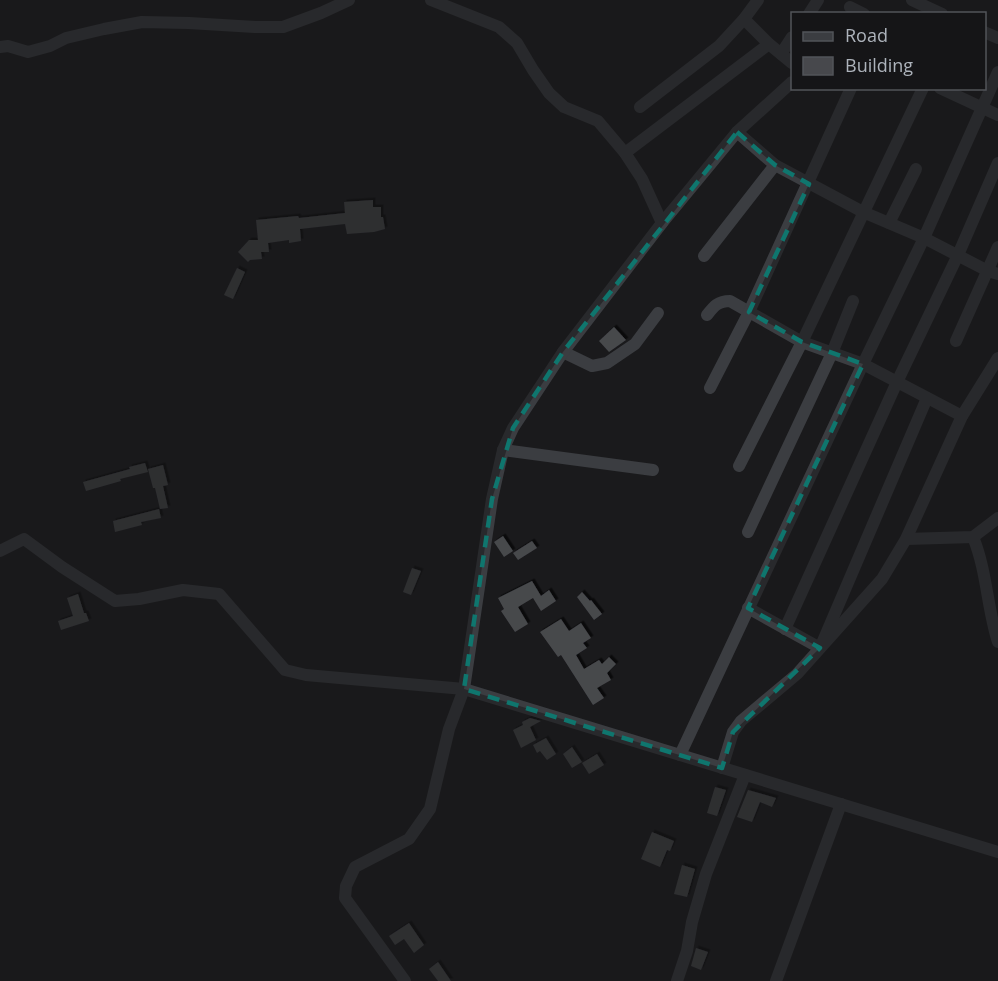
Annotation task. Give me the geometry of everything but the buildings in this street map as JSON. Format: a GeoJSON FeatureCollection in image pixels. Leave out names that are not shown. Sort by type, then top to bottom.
{"type":"FeatureCollection","features":[{"type":"Feature","properties":{"kind":"street"},"geometry":{"type":"LineString","coordinates":[[0,47],[8,46],[28,52],[50,46],[66,38],[142,22],[283,27],[349,0]]}},
{"type":"Feature","properties":{"kind":"street"},"geometry":{"type":"LineString","coordinates":[[431,0],[499,27],[517,43],[549,93],[564,107],[598,121],[625,153],[642,179],[662,223]]}},
{"type":"Feature","properties":{"kind":"street"},"geometry":{"type":"LineString","coordinates":[[640,107],[719,46],[758,0]]}},
{"type":"Feature","properties":{"kind":"street"},"geometry":{"type":"LineString","coordinates":[[912,0],[938,12]]}},
{"type":"Feature","properties":{"kind":"street"},"geometry":{"type":"LineString","coordinates":[[744,19],[769,45],[791,62]]}},
{"type":"Feature","properties":{"kind":"street"},"geometry":{"type":"LineString","coordinates":[[781,54],[791,39]]}},
{"type":"Feature","properties":{"kind":"street"},"geometry":{"type":"LineString","coordinates":[[625,153],[769,45]]}},
{"type":"Feature","properties":{"kind":"street"},"geometry":{"type":"LineString","coordinates":[[680,755],[924,238],[993,74]]}},
{"type":"Feature","properties":{"kind":"street"},"geometry":{"type":"LineString","coordinates":[[405,981],[345,898],[346,886],[355,867],[409,839],[430,809],[449,729],[464,689],[492,499],[504,450],[513,428],[563,352],[662,223],[737,132],[791,83]]}},
{"type":"Feature","properties":{"kind":"street"},"geometry":{"type":"LineString","coordinates":[[710,388],[809,184],[850,90]]}},
{"type":"Feature","properties":{"kind":"street"},"geometry":{"type":"LineString","coordinates":[[739,466],[802,342],[922,90]]}},
{"type":"Feature","properties":{"kind":"street"},"geometry":{"type":"LineString","coordinates":[[944,90],[998,115]]}},
{"type":"Feature","properties":{"kind":"street"},"geometry":{"type":"LineString","coordinates":[[737,132],[774,165],[863,212],[924,238],[993,273]]}},
{"type":"Feature","properties":{"kind":"street"},"geometry":{"type":"LineString","coordinates":[[785,629],[897,382],[958,255],[998,163]]}},
{"type":"Feature","properties":{"kind":"street"},"geometry":{"type":"LineString","coordinates":[[704,256],[774,165]]}},
{"type":"Feature","properties":{"kind":"street"},"geometry":{"type":"LineString","coordinates":[[889,223],[916,169]]}},
{"type":"Feature","properties":{"kind":"street"},"geometry":{"type":"LineString","coordinates":[[956,341],[993,273],[998,247]]}},
{"type":"Feature","properties":{"kind":"street"},"geometry":{"type":"LineString","coordinates":[[707,315],[716,304],[730,301],[802,342],[863,364],[962,416]]}},
{"type":"Feature","properties":{"kind":"street"},"geometry":{"type":"LineString","coordinates":[[748,532],[832,353],[853,301]]}},
{"type":"Feature","properties":{"kind":"street"},"geometry":{"type":"LineString","coordinates":[[563,352],[592,366],[607,363],[635,344],[658,313]]}},
{"type":"Feature","properties":{"kind":"street"},"geometry":{"type":"LineString","coordinates":[[722,768],[733,732],[741,721],[797,674],[882,579],[906,539],[962,416],[998,358]]}},
{"type":"Feature","properties":{"kind":"street"},"geometry":{"type":"LineString","coordinates":[[820,648],[927,398]]}},
{"type":"Feature","properties":{"kind":"street"},"geometry":{"type":"LineString","coordinates":[[504,450],[653,470]]}},
{"type":"Feature","properties":{"kind":"street"},"geometry":{"type":"LineString","coordinates":[[906,539],[974,537],[998,518]]}},
{"type":"Feature","properties":{"kind":"street"},"geometry":{"type":"LineString","coordinates":[[974,537],[983,566],[998,642]]}},
{"type":"Feature","properties":{"kind":"street"},"geometry":{"type":"LineString","coordinates":[[0,551],[24,539],[115,601],[140,599],[183,590],[219,594],[285,670],[306,675],[464,689],[998,852]]}},
{"type":"Feature","properties":{"kind":"street"},"geometry":{"type":"LineString","coordinates":[[748,608],[820,648]]}},
{"type":"Feature","properties":{"kind":"street"},"geometry":{"type":"LineString","coordinates":[[677,981],[687,951],[692,922],[706,874],[745,775]]}},
{"type":"Feature","properties":{"kind":"street"},"geometry":{"type":"LineString","coordinates":[[777,981],[841,804]]}},
{"type":"Feature","properties":{"kind":"highlighted area"},"geometry":{"type":"Polygon","coordinates":[[[737,132],[775,165],[809,184],[749,312],[802,342],[863,364],[748,608],[820,648],[733,732],[722,768],[464,689],[492,499],[513,428],[563,352],[737,132]]]}}]}
